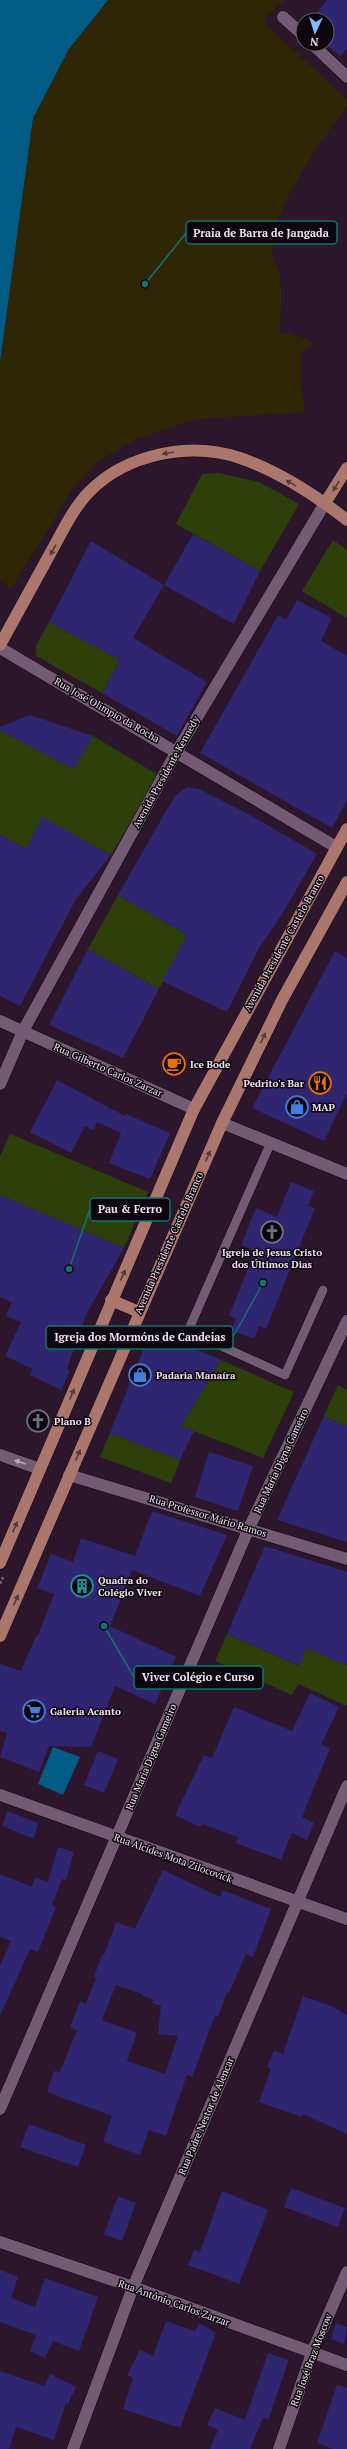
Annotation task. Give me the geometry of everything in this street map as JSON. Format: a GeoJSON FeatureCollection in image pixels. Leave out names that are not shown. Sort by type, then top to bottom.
{"type":"FeatureCollection","features":[{"type":"Feature","properties":{"kind":"main road"},"geometry":{"type":"LineString","coordinates":[[0,646],[71,516],[90,491],[114,472],[144,458],[174,452],[204,452],[238,457],[268,470],[325,503],[347,520]]}},
{"type":"Feature","properties":{"kind":"main road","name":"Avenida Presidente Kennedy"},"geometry":{"type":"LineString","coordinates":[[325,503],[347,468]]}},
{"type":"Feature","properties":{"kind":"main road","name":"Avenida Presidente Castelo Branco"},"geometry":{"type":"LineString","coordinates":[[0,1563],[112,1300],[154,1206],[194,1109],[347,829]]}},
{"type":"Feature","properties":{"kind":"main road","name":"Avenida Presidente Castelo Branco"},"geometry":{"type":"LineString","coordinates":[[0,1636],[222,1123],[282,1000],[347,882]]}},
{"type":"Feature","properties":{"kind":"main road"},"geometry":{"type":"LineString","coordinates":[[112,1300],[139,1312]]}},
{"type":"Feature","properties":{"kind":"street"},"geometry":{"type":"LineString","coordinates":[[283,17],[295,28]]}},
{"type":"Feature","properties":{"kind":"street"},"geometry":{"type":"LineString","coordinates":[[321,52],[345,72]]}},
{"type":"Feature","properties":{"kind":"street","name":"Avenida Presidente Kennedy"},"geometry":{"type":"LineString","coordinates":[[0,1084],[23,1032],[177,751],[325,503]]}},
{"type":"Feature","properties":{"kind":"street","name":"Rua José Olimpio da Rocha"},"geometry":{"type":"LineString","coordinates":[[0,646],[336,847]]}},
{"type":"Feature","properties":{"kind":"street","name":"Rua Gilberto Carlos Zarzar"},"geometry":{"type":"LineString","coordinates":[[0,1021],[194,1109]]}},
{"type":"Feature","properties":{"kind":"street"},"geometry":{"type":"LineString","coordinates":[[222,1123],[347,1174]]}},
{"type":"Feature","properties":{"kind":"street","name":"Rua Maria Digna Gameiro"},"geometry":{"type":"LineString","coordinates":[[0,2108],[249,1528],[347,1321]]}},
{"type":"Feature","properties":{"kind":"street"},"geometry":{"type":"LineString","coordinates":[[0,1455],[40,1469]]}},
{"type":"Feature","properties":{"kind":"street","name":"Rua Professor Mário Ramos"},"geometry":{"type":"LineString","coordinates":[[70,1475],[249,1528],[347,1559]]}},
{"type":"Feature","properties":{"kind":"street","name":"Rua Padre Nestor de Alencar"},"geometry":{"type":"LineString","coordinates":[[73,2449],[133,2287],[347,1786]]}},
{"type":"Feature","properties":{"kind":"street","name":"Rua Alcídes Mota Zilocovick"},"geometry":{"type":"LineString","coordinates":[[0,1795],[116,1838],[347,1919]]}},
{"type":"Feature","properties":{"kind":"street","name":"Rua Antônio Carlos Zarzar"},"geometry":{"type":"LineString","coordinates":[[0,2242],[133,2287],[347,2365]]}},
{"type":"Feature","properties":{"kind":"street","name":"Rua José Braz Moscow"},"geometry":{"type":"LineString","coordinates":[[278,2449],[312,2353],[347,2272]]}},
{"type":"Feature","properties":{"kind":"lane"},"geometry":{"type":"LineString","coordinates":[[271,1142],[188,1331],[285,1375],[323,1290]]}},
{"type":"Feature","properties":{"kind":"green space"},"geometry":{"type":"Polygon","coordinates":[[[218,473],[259,482],[299,504],[260,571],[176,524],[202,474],[218,473]]]}},
{"type":"Feature","properties":{"kind":"green space"},"geometry":{"type":"Polygon","coordinates":[[[333,540],[347,550],[347,618],[302,591],[333,540]]]}},
{"type":"Feature","properties":{"kind":"green space"},"geometry":{"type":"Polygon","coordinates":[[[49,622],[120,660],[102,693],[36,656],[36,646],[49,622]]]}},
{"type":"Feature","properties":{"kind":"green space"},"geometry":{"type":"Polygon","coordinates":[[[0,730],[73,769],[93,736],[158,775],[111,855],[42,818],[26,849],[0,835],[0,730]]]}},
{"type":"Feature","properties":{"kind":"green space"},"geometry":{"type":"Polygon","coordinates":[[[118,895],[187,935],[159,989],[88,949],[118,895]]]}},
{"type":"Feature","properties":{"kind":"green space"},"geometry":{"type":"Polygon","coordinates":[[[10,1134],[148,1192],[124,1248],[0,1195],[0,1156],[10,1134]]]}},
{"type":"Feature","properties":{"kind":"green space"},"geometry":{"type":"Polygon","coordinates":[[[221,1360],[294,1392],[263,1458],[181,1426],[221,1360]]]}},
{"type":"Feature","properties":{"kind":"green space"},"geometry":{"type":"Polygon","coordinates":[[[338,1385],[347,1390],[347,1427],[324,1416],[338,1385]]]}},
{"type":"Feature","properties":{"kind":"green space"},"geometry":{"type":"Polygon","coordinates":[[[110,1433],[180,1460],[171,1483],[100,1457],[110,1433]]]}},
{"type":"Feature","properties":{"kind":"green space"},"geometry":{"type":"Polygon","coordinates":[[[227,1634],[299,1666],[306,1648],[347,1665],[347,1706],[298,1684],[292,1695],[215,1661],[227,1634]]]}},
{"type":"Feature","properties":{"kind":"sand"},"geometry":{"type":"Polygon","coordinates":[[[108,0],[284,0],[263,21],[347,100],[347,106],[324,138],[298,179],[278,221],[273,240],[273,258],[279,272],[281,287],[280,333],[299,336],[314,343],[302,351],[301,387],[305,412],[196,419],[132,441],[95,464],[72,490],[11,589],[0,581],[0,362],[33,118],[69,49],[108,0]]]}},
{"type":"Feature","properties":{"kind":"water"},"geometry":{"type":"Polygon","coordinates":[[[0,0],[108,0],[69,49],[33,118],[0,362],[0,0]]]}},
{"type":"Feature","properties":{"kind":"water"},"geometry":{"type":"Polygon","coordinates":[[[53,1747],[80,1757],[63,1795],[38,1784],[53,1747]]]}},
{"type":"Feature","properties":{"kind":"building"},"geometry":{"type":"Polygon","coordinates":[[[327,0],[347,0],[347,49],[340,56],[335,52],[335,12],[317,12],[327,0]]]}},
{"type":"Feature","properties":{"kind":"building"},"geometry":{"type":"Polygon","coordinates":[[[193,534],[260,571],[234,624],[164,585],[193,534]]]}},
{"type":"Feature","properties":{"kind":"building"},"geometry":{"type":"Polygon","coordinates":[[[91,541],[164,585],[133,638],[207,682],[177,736],[102,693],[120,660],[49,622],[91,541]]]}},
{"type":"Feature","properties":{"kind":"building"},"geometry":{"type":"Polygon","coordinates":[[[297,600],[332,618],[321,641],[347,656],[347,800],[332,828],[200,753],[278,615],[286,620],[297,600]]]}},
{"type":"Feature","properties":{"kind":"building"},"geometry":{"type":"Polygon","coordinates":[[[30,715],[93,736],[73,769],[0,730],[0,727],[30,715]]]}},
{"type":"Feature","properties":{"kind":"building"},"geometry":{"type":"Polygon","coordinates":[[[187,787],[199,789],[252,816],[317,854],[281,916],[259,948],[227,1012],[162,981],[187,935],[118,895],[176,795],[187,787]]]}},
{"type":"Feature","properties":{"kind":"building"},"geometry":{"type":"Polygon","coordinates":[[[42,817],[111,855],[76,899],[20,1006],[0,996],[0,835],[26,849],[42,817]]]}},
{"type":"Feature","properties":{"kind":"building"},"geometry":{"type":"Polygon","coordinates":[[[88,949],[159,989],[123,1058],[49,1025],[88,949]]]}},
{"type":"Feature","properties":{"kind":"building"},"geometry":{"type":"Polygon","coordinates":[[[335,951],[347,958],[347,1093],[324,1141],[252,1108],[335,951]]]}},
{"type":"Feature","properties":{"kind":"building"},"geometry":{"type":"Polygon","coordinates":[[[57,1080],[125,1116],[126,1114],[170,1133],[150,1179],[109,1163],[121,1133],[97,1122],[93,1130],[85,1126],[71,1153],[30,1132],[57,1080]]]}},
{"type":"Feature","properties":{"kind":"building"},"geometry":{"type":"Polygon","coordinates":[[[291,1182],[314,1191],[308,1206],[315,1208],[266,1329],[259,1326],[254,1339],[231,1330],[236,1318],[229,1316],[255,1251],[241,1245],[256,1208],[277,1217],[291,1182]]]}},
{"type":"Feature","properties":{"kind":"building"},"geometry":{"type":"Polygon","coordinates":[[[0,1195],[124,1248],[87,1313],[67,1369],[70,1371],[61,1390],[30,1375],[33,1369],[5,1356],[21,1322],[6,1316],[12,1302],[0,1297],[0,1195]]]}},
{"type":"Feature","properties":{"kind":"building"},"geometry":{"type":"Polygon","coordinates":[[[151,1330],[221,1360],[181,1426],[194,1431],[180,1460],[110,1433],[151,1330]]]}},
{"type":"Feature","properties":{"kind":"building"},"geometry":{"type":"Polygon","coordinates":[[[324,1416],[347,1427],[347,1542],[277,1520],[324,1416]]]}},
{"type":"Feature","properties":{"kind":"building"},"geometry":{"type":"Polygon","coordinates":[[[209,1452],[253,1466],[238,1511],[195,1497],[209,1452]]]}},
{"type":"Feature","properties":{"kind":"building"},"geometry":{"type":"Polygon","coordinates":[[[152,1511],[227,1535],[200,1596],[132,1570],[110,1626],[176,1657],[155,1704],[115,1686],[91,1747],[49,1746],[39,1772],[0,1757],[7,1733],[0,1731],[0,1664],[21,1671],[36,1636],[38,1636],[54,1594],[37,1588],[51,1554],[73,1562],[81,1538],[135,1556],[152,1511]]]}},
{"type":"Feature","properties":{"kind":"building"},"geometry":{"type":"Polygon","coordinates":[[[265,1546],[347,1572],[347,1665],[306,1648],[300,1666],[227,1634],[265,1546]]]}},
{"type":"Feature","properties":{"kind":"building"},"geometry":{"type":"Polygon","coordinates":[[[310,1693],[339,1707],[321,1745],[330,1748],[302,1817],[314,1823],[307,1840],[292,1833],[281,1860],[236,1843],[238,1837],[202,1824],[200,1827],[175,1815],[204,1755],[212,1758],[234,1707],[292,1731],[310,1693]]]}},
{"type":"Feature","properties":{"kind":"building"},"geometry":{"type":"Polygon","coordinates":[[[98,1751],[118,1759],[104,1793],[84,1785],[98,1751]]]}},
{"type":"Feature","properties":{"kind":"building"},"geometry":{"type":"Polygon","coordinates":[[[8,1811],[38,1823],[34,1839],[2,1826],[8,1811]]]}},
{"type":"Feature","properties":{"kind":"building"},"geometry":{"type":"Polygon","coordinates":[[[58,1847],[74,1852],[66,1880],[62,1879],[52,1905],[56,1907],[38,1952],[30,1949],[0,2016],[0,1966],[11,1941],[0,1937],[0,1874],[32,1887],[35,1877],[48,1882],[58,1847]]]}},
{"type":"Feature","properties":{"kind":"building"},"geometry":{"type":"Polygon","coordinates":[[[163,1870],[220,1897],[222,1890],[271,1909],[253,1957],[246,1954],[229,1993],[227,1992],[218,2017],[215,2016],[192,2077],[187,2075],[166,2136],[149,2130],[140,2155],[103,2142],[112,2116],[47,2092],[54,2071],[60,2072],[77,2030],[70,2027],[80,2001],[86,2004],[96,1978],[94,1977],[102,1954],[104,1955],[116,1922],[135,1929],[163,1870]],[[116,1985],[102,2020],[137,2033],[127,2061],[165,2074],[178,2036],[158,2034],[161,2006],[152,2003],[154,2000],[141,1995],[142,1994],[116,1985]]]}},
{"type":"Feature","properties":{"kind":"building"},"geometry":{"type":"Polygon","coordinates":[[[303,1996],[331,2006],[347,2015],[347,2134],[303,2114],[302,2117],[259,2102],[271,2069],[267,2067],[274,2050],[283,2054],[303,1996]]]}},
{"type":"Feature","properties":{"kind":"building"},"geometry":{"type":"Polygon","coordinates":[[[29,2124],[86,2145],[78,2167],[20,2147],[29,2124]]]}},
{"type":"Feature","properties":{"kind":"building"},"geometry":{"type":"Polygon","coordinates":[[[291,2188],[345,2208],[338,2227],[284,2207],[291,2188]]]}},
{"type":"Feature","properties":{"kind":"building"},"geometry":{"type":"Polygon","coordinates":[[[222,2191],[268,2210],[239,2284],[188,2265],[194,2250],[200,2252],[222,2191]]]}},
{"type":"Feature","properties":{"kind":"building"},"geometry":{"type":"Polygon","coordinates":[[[118,2196],[136,2203],[122,2241],[104,2234],[118,2196]]]}},
{"type":"Feature","properties":{"kind":"building"},"geometry":{"type":"Polygon","coordinates":[[[0,2270],[18,2277],[11,2298],[35,2307],[45,2278],[98,2297],[79,2351],[53,2341],[45,2358],[30,2351],[36,2335],[0,2322],[0,2270]]]}},
{"type":"Feature","properties":{"kind":"building"},"geometry":{"type":"Polygon","coordinates":[[[166,2321],[195,2331],[200,2323],[216,2333],[180,2428],[123,2409],[133,2378],[127,2375],[140,2350],[153,2356],[166,2321]]]}},
{"type":"Feature","properties":{"kind":"building"},"geometry":{"type":"Polygon","coordinates":[[[336,2323],[347,2327],[344,2344],[331,2339],[336,2323]]]}},
{"type":"Feature","properties":{"kind":"building"},"geometry":{"type":"Polygon","coordinates":[[[268,2353],[289,2360],[268,2420],[263,2418],[250,2449],[210,2449],[218,2430],[207,2425],[215,2408],[245,2420],[268,2353]]]}},
{"type":"Feature","properties":{"kind":"building"},"geometry":{"type":"Polygon","coordinates":[[[0,2371],[44,2386],[50,2374],[76,2387],[68,2404],[66,2403],[54,2440],[16,2427],[9,2449],[0,2449],[0,2371]]]}},
{"type":"Feature","properties":{"kind":"building"},"geometry":{"type":"Polygon","coordinates":[[[337,2385],[347,2388],[347,2449],[333,2449],[317,2443],[337,2385]]]}},
{"type":"Feature","properties":{"kind":"place","name":"Praia de Barra de Jangada"},"geometry":{"type":"Point","coordinates":[145,284]}},
{"type":"Feature","properties":{"kind":"place","name":"Ice Bode"},"geometry":{"type":"Point","coordinates":[174,1064]}},
{"type":"Feature","properties":{"kind":"place","name":"Pedrito's Bar"},"geometry":{"type":"Point","coordinates":[320,1083]}},
{"type":"Feature","properties":{"kind":"place","name":"MAP"},"geometry":{"type":"Point","coordinates":[297,1107]}},
{"type":"Feature","properties":{"kind":"place","name":"Igreja de Jesus Cristo dos Últimos Dias"},"geometry":{"type":"Point","coordinates":[272,1232]}},
{"type":"Feature","properties":{"kind":"place","name":"Pau & Ferro"},"geometry":{"type":"Point","coordinates":[69,1269]}},
{"type":"Feature","properties":{"kind":"place","name":"Igreja dos Mormóns de Candeias"},"geometry":{"type":"Point","coordinates":[263,1283]}},
{"type":"Feature","properties":{"kind":"place","name":"Padaria Manaíra"},"geometry":{"type":"Point","coordinates":[140,1375]}},
{"type":"Feature","properties":{"kind":"place","name":"Plano B"},"geometry":{"type":"Point","coordinates":[38,1421]}},
{"type":"Feature","properties":{"kind":"place","name":"Quadra do Colégio Viver"},"geometry":{"type":"Point","coordinates":[82,1586]}},
{"type":"Feature","properties":{"kind":"place","name":"Viver Colégio e Curso"},"geometry":{"type":"Point","coordinates":[104,1626]}},
{"type":"Feature","properties":{"kind":"place","name":"Galeria Acanto"},"geometry":{"type":"Point","coordinates":[34,1711]}}]}
